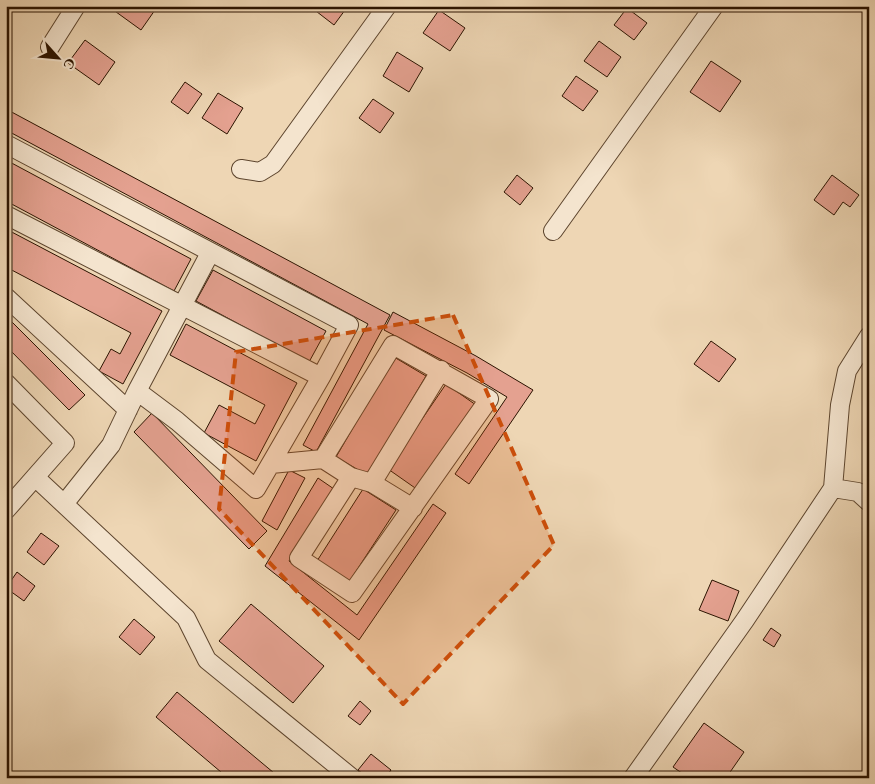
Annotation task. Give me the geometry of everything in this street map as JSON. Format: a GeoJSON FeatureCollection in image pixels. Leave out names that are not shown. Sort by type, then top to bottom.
{"type":"FeatureCollection","features":[{"type":"Feature","properties":{"kind":"street"},"geometry":{"type":"LineString","coordinates":[[50,47],[76,6]]}},
{"type":"Feature","properties":{"kind":"street"},"geometry":{"type":"LineString","coordinates":[[241,169],[260,172],[273,164],[387,6]]}},
{"type":"Feature","properties":{"kind":"street"},"geometry":{"type":"LineString","coordinates":[[553,231],[714,6]]}},
{"type":"Feature","properties":{"kind":"street"},"geometry":{"type":"LineString","coordinates":[[6,144],[210,253],[349,324],[321,377],[256,488],[177,421],[136,391]]}},
{"type":"Feature","properties":{"kind":"street"},"geometry":{"type":"LineString","coordinates":[[6,215],[181,307],[321,377]]}},
{"type":"Feature","properties":{"kind":"street"},"geometry":{"type":"LineString","coordinates":[[64,504],[111,445],[136,391],[210,253]]}},
{"type":"Feature","properties":{"kind":"street"},"geometry":{"type":"LineString","coordinates":[[6,297],[128,410]]}},
{"type":"Feature","properties":{"kind":"street"},"geometry":{"type":"LineString","coordinates":[[633,778],[745,620],[833,488],[840,405],[848,371],[869,336]]}},
{"type":"Feature","properties":{"kind":"street"},"geometry":{"type":"LineString","coordinates":[[323,459],[393,345],[441,370],[489,399],[352,593],[300,558],[351,477]]}},
{"type":"Feature","properties":{"kind":"street"},"geometry":{"type":"LineString","coordinates":[[372,483],[441,370]]}},
{"type":"Feature","properties":{"kind":"street"},"geometry":{"type":"LineString","coordinates":[[6,383],[65,443],[6,510]]}},
{"type":"Feature","properties":{"kind":"street"},"geometry":{"type":"LineString","coordinates":[[271,464],[323,459],[351,477],[372,483],[413,508]]}},
{"type":"Feature","properties":{"kind":"street"},"geometry":{"type":"LineString","coordinates":[[35,477],[186,618],[207,660],[352,778]]}},
{"type":"Feature","properties":{"kind":"street"},"geometry":{"type":"LineString","coordinates":[[833,488],[858,492],[869,502]]}},
{"type":"Feature","properties":{"kind":"highlighted area"},"geometry":{"type":"Polygon","coordinates":[[[453,315],[554,545],[403,704],[219,509],[236,352],[453,315]]]}},
{"type":"Feature","properties":{"kind":"building"},"geometry":{"type":"Polygon","coordinates":[[[114,6],[150,6],[155,10],[141,30],[112,9],[114,6]]]}},
{"type":"Feature","properties":{"kind":"building"},"geometry":{"type":"Polygon","coordinates":[[[313,6],[348,6],[334,25],[312,8],[313,6]]]}},
{"type":"Feature","properties":{"kind":"building"},"geometry":{"type":"Polygon","coordinates":[[[627,8],[647,23],[634,40],[614,25],[627,8]]]}},
{"type":"Feature","properties":{"kind":"building"},"geometry":{"type":"Polygon","coordinates":[[[439,10],[465,28],[450,51],[423,33],[439,10]]]}},
{"type":"Feature","properties":{"kind":"building"},"geometry":{"type":"Polygon","coordinates":[[[85,40],[115,62],[99,85],[68,63],[85,40]]]}},
{"type":"Feature","properties":{"kind":"building"},"geometry":{"type":"Polygon","coordinates":[[[599,41],[621,57],[607,77],[584,61],[599,41]]]}},
{"type":"Feature","properties":{"kind":"building"},"geometry":{"type":"Polygon","coordinates":[[[397,52],[423,68],[409,92],[383,76],[397,52]]]}},
{"type":"Feature","properties":{"kind":"building"},"geometry":{"type":"Polygon","coordinates":[[[711,61],[741,81],[720,112],[690,92],[711,61]]]}},
{"type":"Feature","properties":{"kind":"building"},"geometry":{"type":"Polygon","coordinates":[[[576,76],[598,91],[583,111],[562,96],[576,76]]]}},
{"type":"Feature","properties":{"kind":"building"},"geometry":{"type":"Polygon","coordinates":[[[185,82],[202,94],[188,114],[171,102],[185,82]]]}},
{"type":"Feature","properties":{"kind":"building"},"geometry":{"type":"Polygon","coordinates":[[[218,93],[243,108],[227,134],[202,118],[218,93]]]}},
{"type":"Feature","properties":{"kind":"building"},"geometry":{"type":"Polygon","coordinates":[[[373,99],[394,113],[380,133],[359,118],[373,99]]]}},
{"type":"Feature","properties":{"kind":"building"},"geometry":{"type":"Polygon","coordinates":[[[6,109],[390,315],[316,452],[303,445],[368,324],[6,130],[6,109]]]}},
{"type":"Feature","properties":{"kind":"building"},"geometry":{"type":"Polygon","coordinates":[[[6,160],[191,259],[174,291],[6,201],[6,160]]]}},
{"type":"Feature","properties":{"kind":"building"},"geometry":{"type":"Polygon","coordinates":[[[517,175],[533,188],[520,205],[504,192],[517,175]]]}},
{"type":"Feature","properties":{"kind":"building"},"geometry":{"type":"Polygon","coordinates":[[[832,175],[859,195],[850,207],[843,202],[834,215],[814,200],[832,175]]]}},
{"type":"Feature","properties":{"kind":"building"},"geometry":{"type":"Polygon","coordinates":[[[6,229],[162,311],[123,384],[99,371],[111,349],[120,354],[131,333],[6,267],[6,229]]]}},
{"type":"Feature","properties":{"kind":"building"},"geometry":{"type":"Polygon","coordinates":[[[213,270],[326,331],[309,362],[196,301],[213,270]]]}},
{"type":"Feature","properties":{"kind":"building"},"geometry":{"type":"Polygon","coordinates":[[[393,312],[476,356],[533,390],[469,484],[455,474],[507,397],[467,373],[384,330],[393,312]]]}},
{"type":"Feature","properties":{"kind":"building"},"geometry":{"type":"Polygon","coordinates":[[[6,316],[85,395],[69,410],[6,346],[6,316]]]}},
{"type":"Feature","properties":{"kind":"building"},"geometry":{"type":"Polygon","coordinates":[[[186,324],[297,383],[256,461],[204,433],[219,405],[255,424],[265,405],[170,355],[186,324]]]}},
{"type":"Feature","properties":{"kind":"building"},"geometry":{"type":"Polygon","coordinates":[[[711,341],[736,359],[719,382],[694,364],[711,341]]]}},
{"type":"Feature","properties":{"kind":"building"},"geometry":{"type":"Polygon","coordinates":[[[394,357],[426,376],[367,475],[336,457],[394,357]]]}},
{"type":"Feature","properties":{"kind":"building"},"geometry":{"type":"Polygon","coordinates":[[[446,384],[476,405],[418,490],[388,469],[446,384]]]}},
{"type":"Feature","properties":{"kind":"building"},"geometry":{"type":"Polygon","coordinates":[[[152,413],[267,531],[249,549],[134,432],[152,413]]]}},
{"type":"Feature","properties":{"kind":"building"},"geometry":{"type":"Polygon","coordinates":[[[289,470],[305,478],[277,530],[262,521],[289,470]]]}},
{"type":"Feature","properties":{"kind":"building"},"geometry":{"type":"Polygon","coordinates":[[[318,478],[334,489],[289,561],[357,615],[433,504],[446,513],[359,640],[265,566],[318,478]]]}},
{"type":"Feature","properties":{"kind":"building"},"geometry":{"type":"Polygon","coordinates":[[[363,489],[396,510],[349,582],[317,561],[363,489]]]}},
{"type":"Feature","properties":{"kind":"building"},"geometry":{"type":"Polygon","coordinates":[[[41,533],[59,546],[44,565],[27,552],[41,533]]]}},
{"type":"Feature","properties":{"kind":"building"},"geometry":{"type":"Polygon","coordinates":[[[17,572],[35,586],[24,601],[6,588],[17,572]]]}},
{"type":"Feature","properties":{"kind":"building"},"geometry":{"type":"Polygon","coordinates":[[[712,580],[739,591],[728,621],[699,610],[712,580]]]}},
{"type":"Feature","properties":{"kind":"building"},"geometry":{"type":"Polygon","coordinates":[[[251,604],[324,666],[293,703],[219,641],[251,604]]]}},
{"type":"Feature","properties":{"kind":"building"},"geometry":{"type":"Polygon","coordinates":[[[134,619],[155,637],[140,655],[119,637],[134,619]]]}},
{"type":"Feature","properties":{"kind":"building"},"geometry":{"type":"Polygon","coordinates":[[[771,628],[781,635],[774,647],[763,640],[771,628]]]}},
{"type":"Feature","properties":{"kind":"building"},"geometry":{"type":"Polygon","coordinates":[[[177,692],[280,778],[228,778],[156,717],[177,692]]]}},
{"type":"Feature","properties":{"kind":"building"},"geometry":{"type":"Polygon","coordinates":[[[360,701],[371,711],[360,725],[348,716],[360,701]]]}},
{"type":"Feature","properties":{"kind":"building"},"geometry":{"type":"Polygon","coordinates":[[[704,723],[744,752],[726,778],[689,778],[673,767],[704,723]]]}},
{"type":"Feature","properties":{"kind":"building"},"geometry":{"type":"Polygon","coordinates":[[[371,754],[391,770],[385,778],[368,778],[358,770],[371,754]]]}},
{"type":"Feature","properties":{"kind":"waterway"},"geometry":{"type":"LineString","coordinates":[[866,778],[869,748]]}}]}
